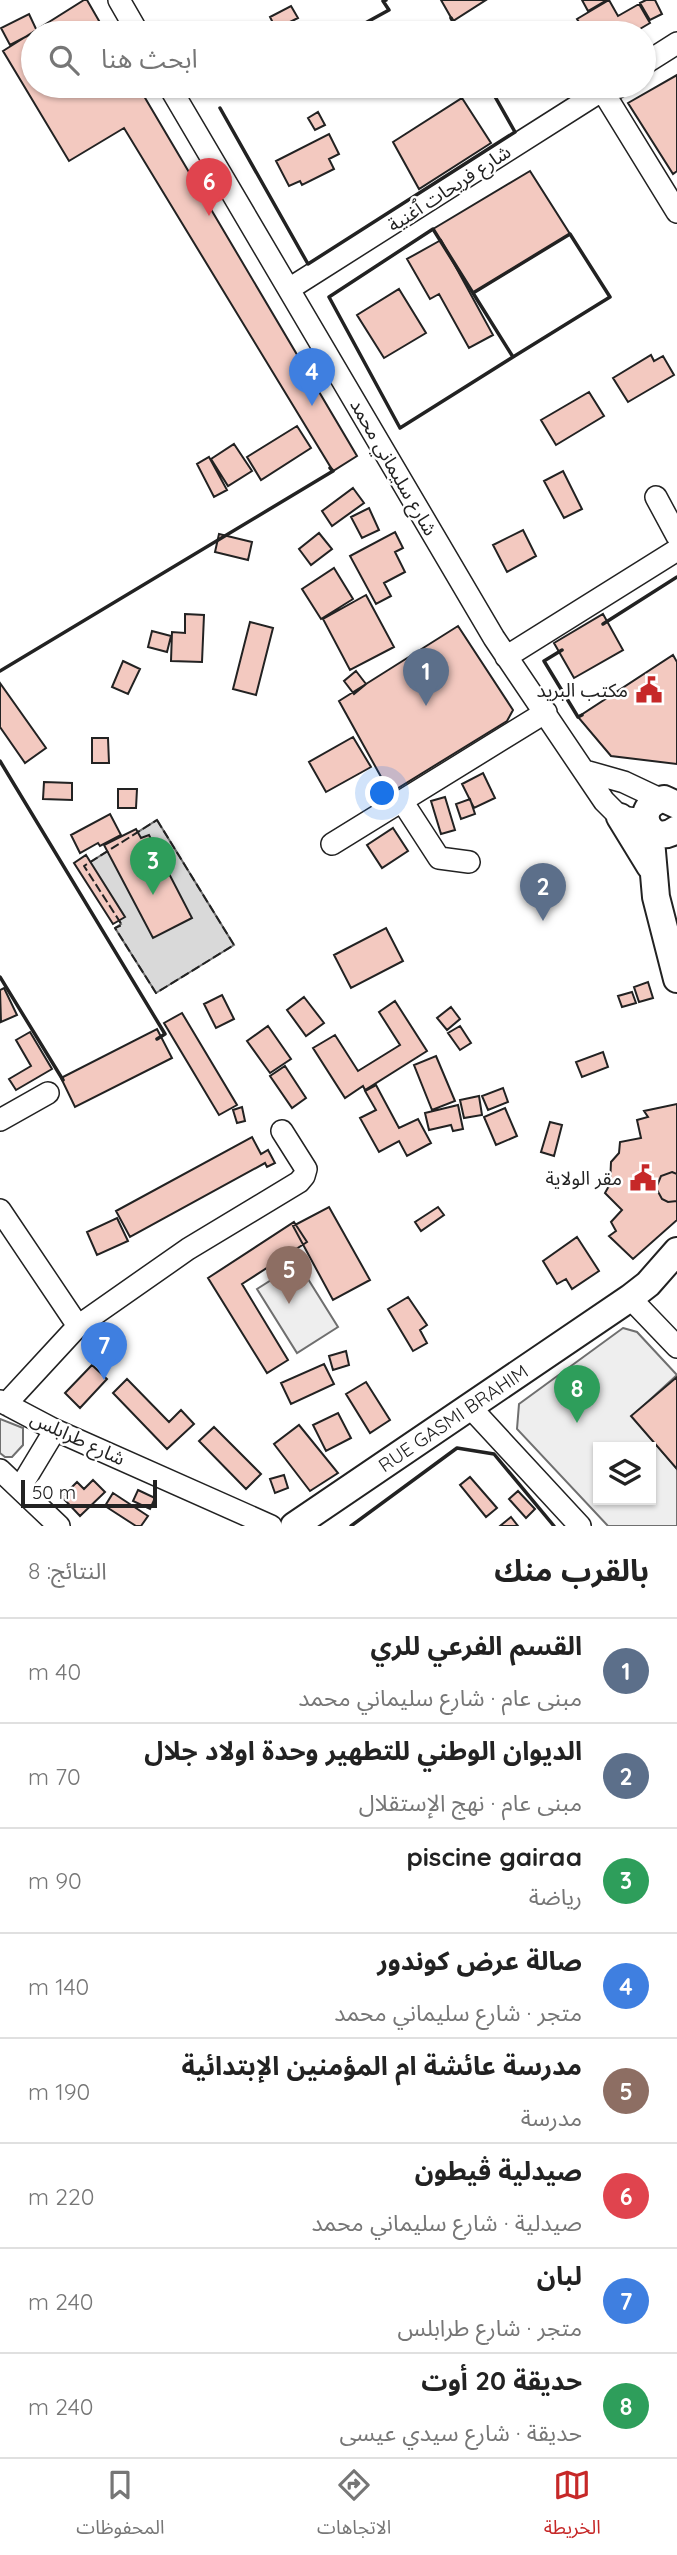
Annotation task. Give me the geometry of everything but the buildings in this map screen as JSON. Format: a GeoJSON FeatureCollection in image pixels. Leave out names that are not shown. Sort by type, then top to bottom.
{"type":"FeatureCollection","features":[{"type":"Feature","properties":{"kind":"main road"},"geometry":{"type":"LineString","coordinates":[[656,808],[666,835],[677,831]]}},
{"type":"Feature","properties":{"kind":"main road"},"geometry":{"type":"LineString","coordinates":[[656,808],[652,869],[677,979]]}},
{"type":"Feature","properties":{"kind":"main road","name":"RUE GASMI BRAHIM"},"geometry":{"type":"LineString","coordinates":[[294,1526],[630,1298],[648,1284],[676,1253]]}},
{"type":"Feature","properties":{"kind":"street"},"geometry":{"type":"LineString","coordinates":[[119,0],[131,21]]}},
{"type":"Feature","properties":{"kind":"street"},"geometry":{"type":"LineString","coordinates":[[656,56],[677,43]]}},
{"type":"Feature","properties":{"kind":"street","name":"شارع سليماني محمد"},"geometry":{"type":"LineString","coordinates":[[176,98],[506,657],[546,712],[604,801],[656,808]]}},
{"type":"Feature","properties":{"kind":"street","name":"شارع فريحات ٱغنية"},"geometry":{"type":"LineString","coordinates":[[289,289],[589,98]]}},
{"type":"Feature","properties":{"kind":"street"},"geometry":{"type":"LineString","coordinates":[[612,98],[670,188],[677,212]]}},
{"type":"Feature","properties":{"kind":"street"},"geometry":{"type":"LineString","coordinates":[[656,497],[677,536]]}},
{"type":"Feature","properties":{"kind":"street"},"geometry":{"type":"LineString","coordinates":[[506,657],[677,550]]}},
{"type":"Feature","properties":{"kind":"street"},"geometry":{"type":"LineString","coordinates":[[332,844],[546,712]]}},
{"type":"Feature","properties":{"kind":"street"},"geometry":{"type":"LineString","coordinates":[[585,771],[625,782],[656,808]]}},
{"type":"Feature","properties":{"kind":"street"},"geometry":{"type":"LineString","coordinates":[[402,801],[439,858],[469,862]]}},
{"type":"Feature","properties":{"kind":"street"},"geometry":{"type":"LineString","coordinates":[[0,1120],[48,1093]]}},
{"type":"Feature","properties":{"kind":"street"},"geometry":{"type":"LineString","coordinates":[[3,1403],[78,1326],[188,1249],[299,1182],[306,1169],[282,1131]]}},
{"type":"Feature","properties":{"kind":"street"},"geometry":{"type":"LineString","coordinates":[[0,1210],[78,1326]]}},
{"type":"Feature","properties":{"kind":"street"},"geometry":{"type":"LineString","coordinates":[[630,1298],[677,1347]]}},
{"type":"Feature","properties":{"kind":"street","name":"شارع طرابلس"},"geometry":{"type":"LineString","coordinates":[[3,1403],[55,1430],[271,1526]]}},
{"type":"Feature","properties":{"kind":"street"},"geometry":{"type":"LineString","coordinates":[[470,1407],[580,1526]]}},
{"type":"Feature","properties":{"kind":"street"},"geometry":{"type":"LineString","coordinates":[[20,1488],[55,1430]]}},
{"type":"Feature","properties":{"kind":"street"},"geometry":{"type":"LineString","coordinates":[[0,1470],[59,1526]]}},
{"type":"Feature","properties":{"kind":"shaded area"},"geometry":{"type":"Polygon","coordinates":[[[157,820],[234,945],[156,993],[115,928],[121,924],[84,866],[157,820]]]}},
{"type":"Feature","properties":{"kind":"shaded area"},"geometry":{"type":"Polygon","coordinates":[[[298,1263],[338,1327],[297,1353],[257,1289],[298,1263]]]}},
{"type":"Feature","properties":{"kind":"shaded area"},"geometry":{"type":"Polygon","coordinates":[[[623,1328],[637,1332],[677,1375],[632,1416],[654,1442],[593,1442],[593,1505],[656,1505],[656,1444],[677,1469],[677,1526],[608,1526],[517,1429],[519,1404],[623,1328]]]}},
{"type":"Feature","properties":{"kind":"shaded area"},"geometry":{"type":"Polygon","coordinates":[[[0,1419],[23,1428],[23,1445],[12,1457],[5,1457],[0,1453],[0,1419]]]}},
{"type":"Feature","properties":{"kind":"fence"},"geometry":{"type":"LineString","coordinates":[[157,820],[234,945],[156,993],[115,928],[122,925],[84,866],[157,820]]}},
{"type":"Feature","properties":{"kind":"wall"},"geometry":{"type":"LineString","coordinates":[[369,21],[389,10],[383,1],[386,0]]}},
{"type":"Feature","properties":{"kind":"wall"},"geometry":{"type":"LineString","coordinates":[[220,108],[308,264],[515,132],[496,98]]}},
{"type":"Feature","properties":{"kind":"wall"},"geometry":{"type":"LineString","coordinates":[[433,229],[513,357],[400,428],[329,297],[433,229]]}},
{"type":"Feature","properties":{"kind":"wall"},"geometry":{"type":"LineString","coordinates":[[570,234],[610,297],[513,357],[473,293],[570,234]]}},
{"type":"Feature","properties":{"kind":"wall"},"geometry":{"type":"LineString","coordinates":[[0,671],[333,471],[330,468]]}},
{"type":"Feature","properties":{"kind":"wall"},"geometry":{"type":"LineString","coordinates":[[603,624],[677,577]]}},
{"type":"Feature","properties":{"kind":"wall"},"geometry":{"type":"LineString","coordinates":[[562,650],[544,661],[578,717],[582,715]]}},
{"type":"Feature","properties":{"kind":"wall"},"geometry":{"type":"LineString","coordinates":[[0,761],[165,1034],[157,1039]]}},
{"type":"Feature","properties":{"kind":"wall"},"geometry":{"type":"LineString","coordinates":[[0,977],[63,1080]]}},
{"type":"Feature","properties":{"kind":"wall"},"geometry":{"type":"LineString","coordinates":[[351,1526],[457,1448],[494,1454],[554,1526]]}},
{"type":"Feature","properties":{"kind":"place","name":"صيدلية ڨيطون"},"geometry":{"type":"Point","coordinates":[209,216]}},
{"type":"Feature","properties":{"kind":"place","name":"صالة عرض كوندور"},"geometry":{"type":"Point","coordinates":[312,406]}},
{"type":"Feature","properties":{"kind":"place","name":"مكتب البريد"},"geometry":{"type":"Point","coordinates":[649,690]}},
{"type":"Feature","properties":{"kind":"place","name":"القسم الفرعي للري"},"geometry":{"type":"Point","coordinates":[426,706]}},
{"type":"Feature","properties":{"kind":"place","name":"piscine gairaa"},"geometry":{"type":"Point","coordinates":[153,895]}},
{"type":"Feature","properties":{"kind":"place","name":"الديوان الوطني للتطهير وحدة اولاد جلال"},"geometry":{"type":"Point","coordinates":[543,921]}},
{"type":"Feature","properties":{"kind":"place","name":"مقر الولاية"},"geometry":{"type":"Point","coordinates":[643,1178]}},
{"type":"Feature","properties":{"kind":"place","name":"مدرسة عائشة ام المؤمنين الإبتدائية"},"geometry":{"type":"Point","coordinates":[289,1304]}},
{"type":"Feature","properties":{"kind":"place","name":"لبان"},"geometry":{"type":"Point","coordinates":[104,1380]}},
{"type":"Feature","properties":{"kind":"place","name":"حديقة 20 أوت"},"geometry":{"type":"Point","coordinates":[577,1423]}}]}
